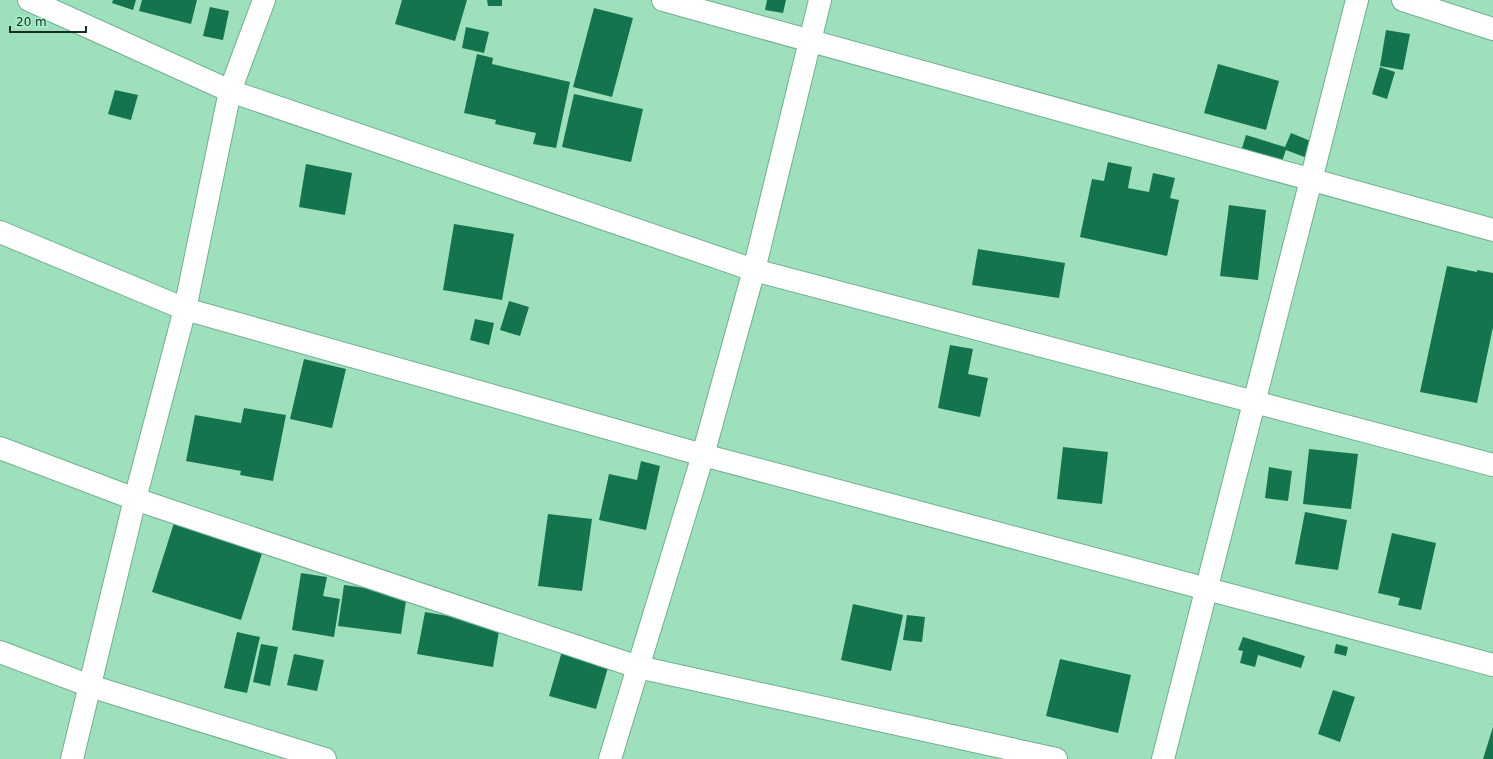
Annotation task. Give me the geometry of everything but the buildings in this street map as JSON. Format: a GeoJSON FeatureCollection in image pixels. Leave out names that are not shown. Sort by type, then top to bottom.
{"type":"FeatureCollection","features":[{"type":"Feature","properties":{"kind":"street"},"geometry":{"type":"LineString","coordinates":[[29,0],[230,91],[754,270],[1493,466]]}},
{"type":"Feature","properties":{"kind":"street"},"geometry":{"type":"LineString","coordinates":[[72,759],[135,499],[185,309],[230,91],[264,0]]}},
{"type":"Feature","properties":{"kind":"street"},"geometry":{"type":"LineString","coordinates":[[662,0],[1493,230]]}},
{"type":"Feature","properties":{"kind":"street"},"geometry":{"type":"LineString","coordinates":[[610,759],[703,455],[754,270],[820,0]]}},
{"type":"Feature","properties":{"kind":"street"},"geometry":{"type":"LineString","coordinates":[[1163,759],[1357,0]]}},
{"type":"Feature","properties":{"kind":"street"},"geometry":{"type":"LineString","coordinates":[[1403,0],[1493,28]]}},
{"type":"Feature","properties":{"kind":"street"},"geometry":{"type":"LineString","coordinates":[[0,232],[185,309],[703,455],[1493,665]]}},
{"type":"Feature","properties":{"kind":"street"},"geometry":{"type":"LineString","coordinates":[[0,448],[135,499],[638,667],[1056,759]]}},
{"type":"Feature","properties":{"kind":"street"},"geometry":{"type":"LineString","coordinates":[[0,652],[90,686],[325,759]]}}]}
